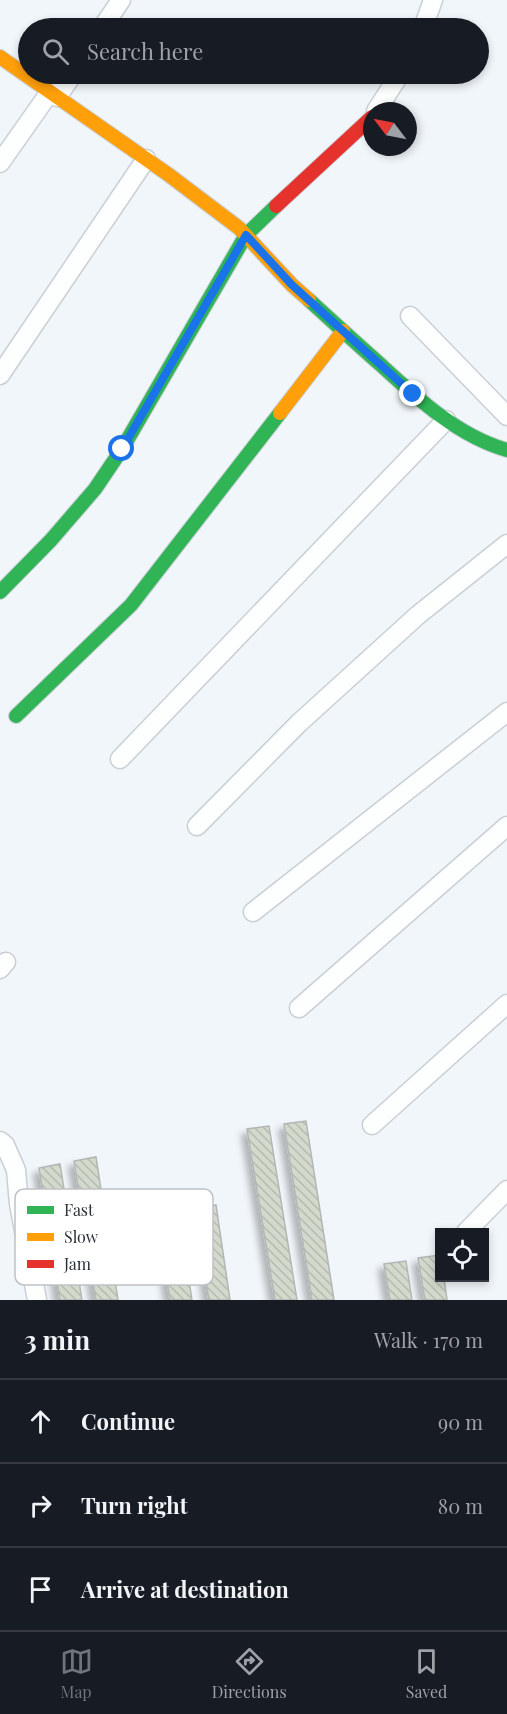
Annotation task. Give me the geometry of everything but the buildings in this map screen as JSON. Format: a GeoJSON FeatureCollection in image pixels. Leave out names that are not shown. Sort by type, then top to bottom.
{"type":"FeatureCollection","features":[{"type":"Feature","properties":{"kind":"street"},"geometry":{"type":"LineString","coordinates":[[109,18],[121,0]]}},
{"type":"Feature","properties":{"kind":"street"},"geometry":{"type":"LineString","coordinates":[[427,18],[433,0]]}},
{"type":"Feature","properties":{"kind":"street"},"geometry":{"type":"LineString","coordinates":[[0,57],[18,69]]}},
{"type":"Feature","properties":{"kind":"street"},"geometry":{"type":"LineString","coordinates":[[39,84],[239,228],[292,285],[413,394],[446,420],[493,446],[507,450]]}},
{"type":"Feature","properties":{"kind":"street"},"geometry":{"type":"LineString","coordinates":[[0,163],[63,84]]}},
{"type":"Feature","properties":{"kind":"street"},"geometry":{"type":"LineString","coordinates":[[382,102],[394,84]]}},
{"type":"Feature","properties":{"kind":"street"},"geometry":{"type":"LineString","coordinates":[[0,592],[51,540],[95,489],[122,449],[246,235],[363,125]]}},
{"type":"Feature","properties":{"kind":"street"},"geometry":{"type":"LineString","coordinates":[[0,375],[146,159]]}},
{"type":"Feature","properties":{"kind":"street"},"geometry":{"type":"LineString","coordinates":[[410,316],[507,416]]}},
{"type":"Feature","properties":{"kind":"street"},"geometry":{"type":"LineString","coordinates":[[16,716],[130,604],[215,499],[343,331]]}},
{"type":"Feature","properties":{"kind":"street"},"geometry":{"type":"LineString","coordinates":[[120,759],[446,420]]}},
{"type":"Feature","properties":{"kind":"street"},"geometry":{"type":"LineString","coordinates":[[197,826],[333,692],[418,615],[507,544]]}},
{"type":"Feature","properties":{"kind":"street"},"geometry":{"type":"LineString","coordinates":[[253,912],[507,712]]}},
{"type":"Feature","properties":{"kind":"street"},"geometry":{"type":"LineString","coordinates":[[299,1008],[507,826]]}},
{"type":"Feature","properties":{"kind":"street"},"geometry":{"type":"LineString","coordinates":[[372,1125],[507,1004]]}},
{"type":"Feature","properties":{"kind":"street"},"geometry":{"type":"LineString","coordinates":[[0,1141],[5,1145],[16,1170],[18,1189]]}},
{"type":"Feature","properties":{"kind":"street"},"geometry":{"type":"LineString","coordinates":[[471,1228],[507,1190]]}},
{"type":"Feature","properties":{"kind":"street"},"geometry":{"type":"LineString","coordinates":[[35,1285],[38,1300]]}},
{"type":"Feature","properties":{"kind":"traffic: fast"},"geometry":{"type":"LineString","coordinates":[[0,592],[51,540],[95,489],[122,449],[246,235],[276,206]]}},
{"type":"Feature","properties":{"kind":"traffic: fast"},"geometry":{"type":"LineString","coordinates":[[309,300],[409,391],[440,415],[472,436],[507,450]]}},
{"type":"Feature","properties":{"kind":"traffic: fast"},"geometry":{"type":"LineString","coordinates":[[16,716],[131,605],[280,413]]}},
{"type":"Feature","properties":{"kind":"traffic: slow"},"geometry":{"type":"LineString","coordinates":[[0,57],[18,70]]}},
{"type":"Feature","properties":{"kind":"traffic: slow"},"geometry":{"type":"LineString","coordinates":[[39,84],[169,175],[239,228],[309,300]]}},
{"type":"Feature","properties":{"kind":"traffic: slow"},"geometry":{"type":"LineString","coordinates":[[280,413],[343,331]]}},
{"type":"Feature","properties":{"kind":"traffic: jam"},"geometry":{"type":"LineString","coordinates":[[276,206],[363,125]]}},
{"type":"Feature","properties":{"kind":"route"},"geometry":{"type":"LineString","coordinates":[[122,449],[246,235],[292,285],[413,394]]}}]}
